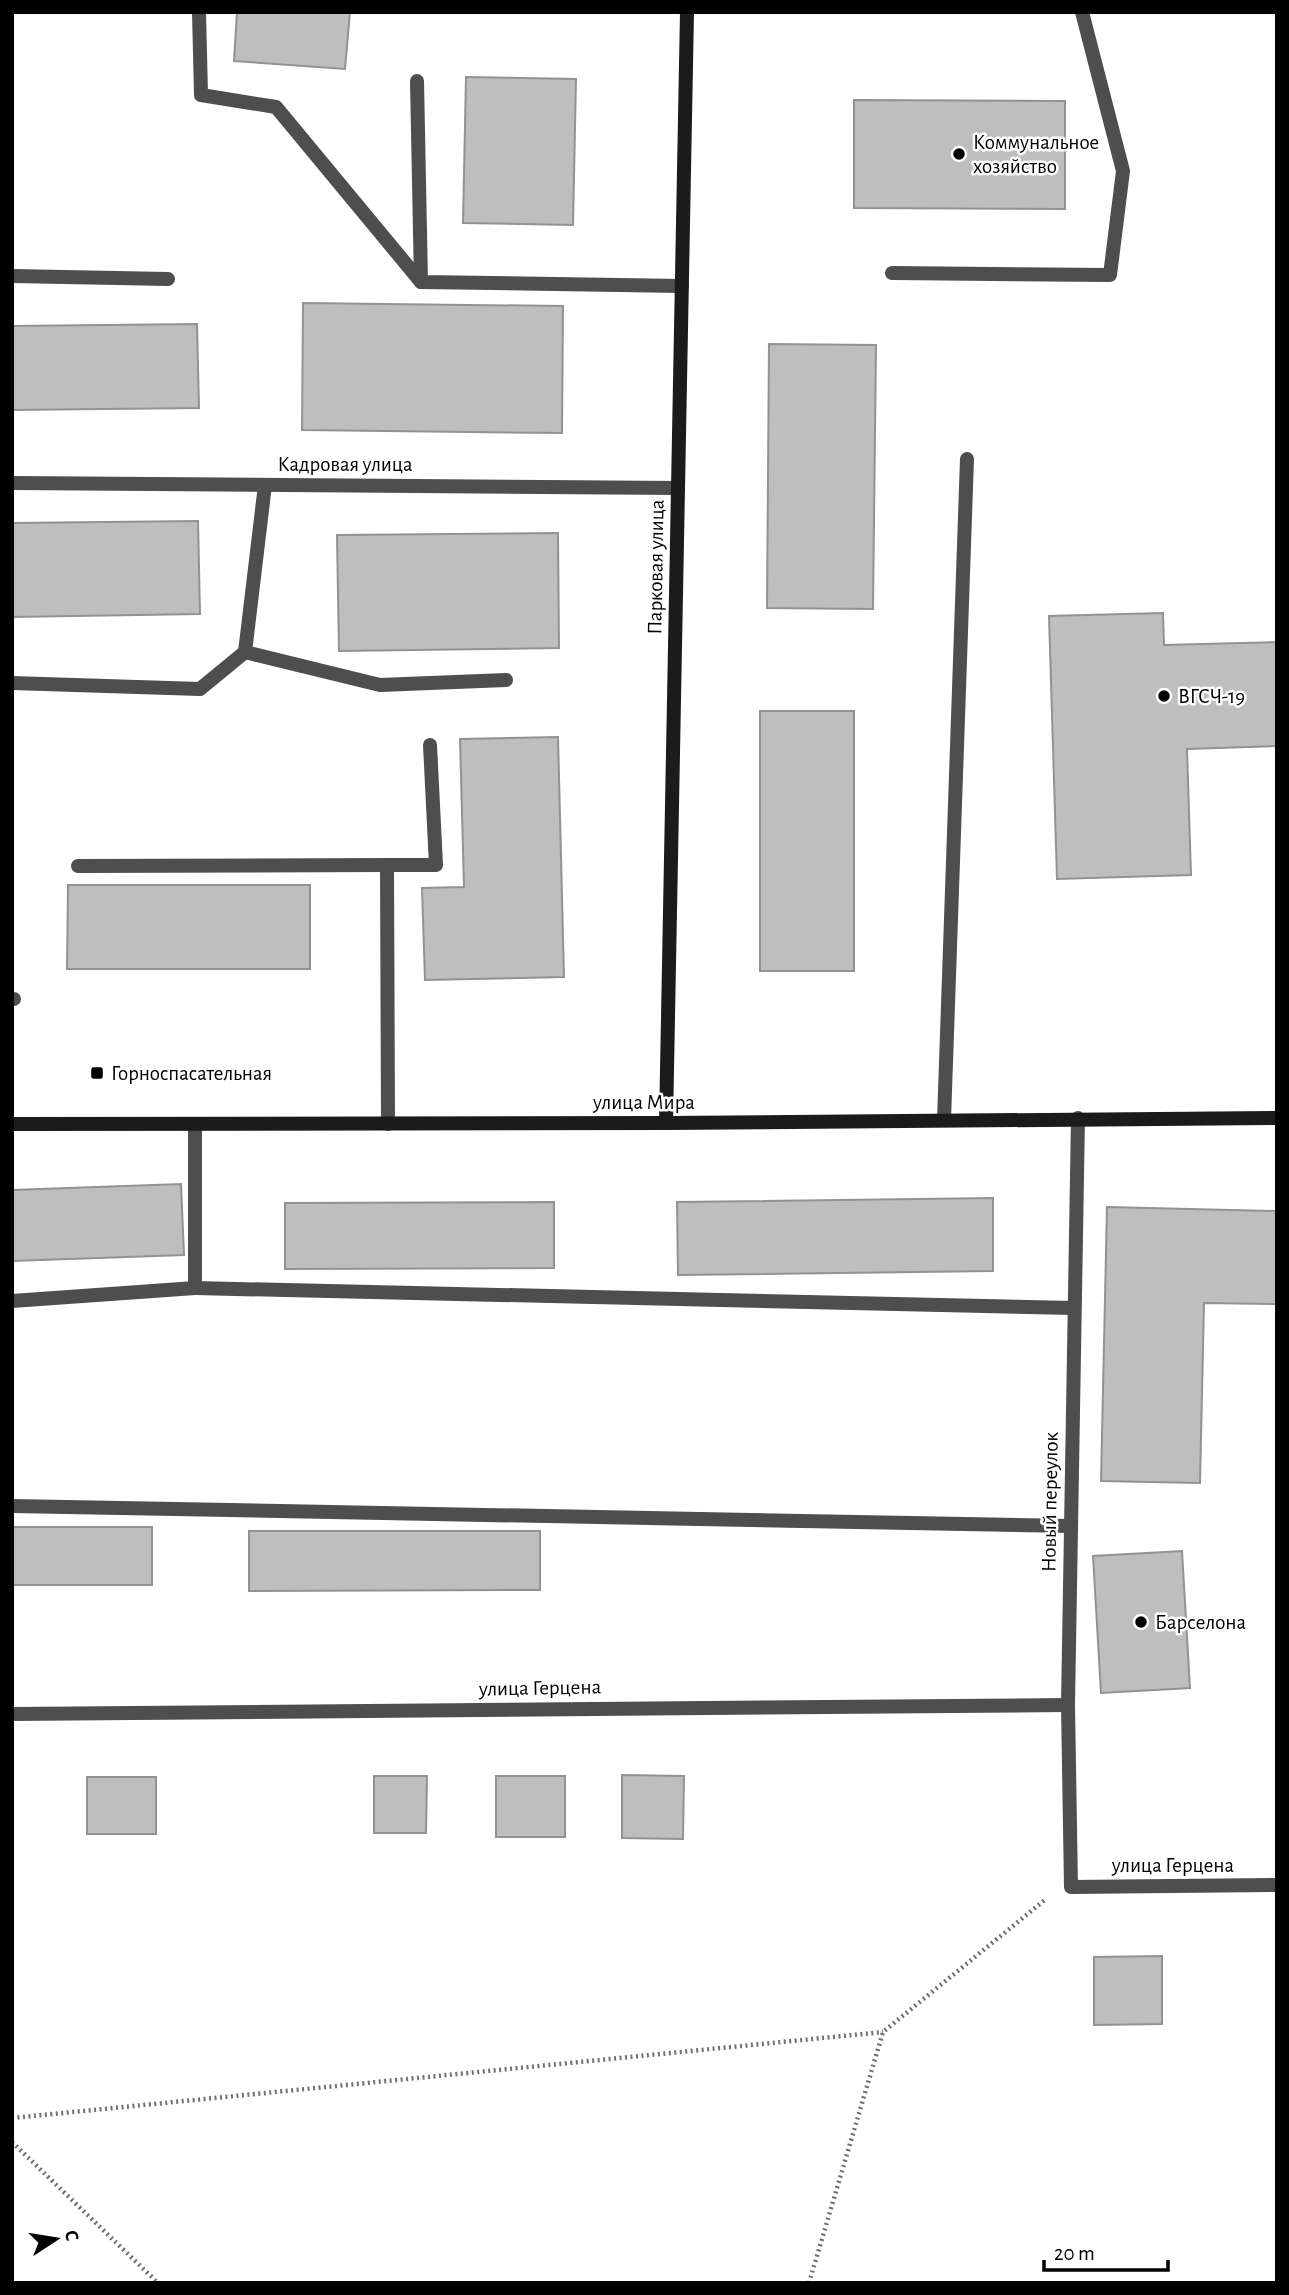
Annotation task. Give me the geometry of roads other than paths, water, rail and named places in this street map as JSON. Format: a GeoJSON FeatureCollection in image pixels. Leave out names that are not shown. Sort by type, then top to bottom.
{"type":"FeatureCollection","features":[{"type":"Feature","properties":{"kind":"main road","name":"Парковая улица"},"geometry":{"type":"LineString","coordinates":[[666,1123],[687,12]]}},
{"type":"Feature","properties":{"kind":"main road","name":"улица Мира"},"geometry":{"type":"LineString","coordinates":[[12,1124],[666,1123],[1277,1118]]}},
{"type":"Feature","properties":{"kind":"street"},"geometry":{"type":"LineString","coordinates":[[199,12],[201,95],[276,107],[421,282],[682,286]]}},
{"type":"Feature","properties":{"kind":"street"},"geometry":{"type":"LineString","coordinates":[[892,273],[1110,275],[1123,172],[1082,12]]}},
{"type":"Feature","properties":{"kind":"street"},"geometry":{"type":"LineString","coordinates":[[417,81],[421,282]]}},
{"type":"Feature","properties":{"kind":"street"},"geometry":{"type":"LineString","coordinates":[[12,276],[168,279]]}},
{"type":"Feature","properties":{"kind":"street"},"geometry":{"type":"LineString","coordinates":[[944,1120],[967,459]]}},
{"type":"Feature","properties":{"kind":"street","name":"Кадровая улица"},"geometry":{"type":"LineString","coordinates":[[12,483],[678,488]]}},
{"type":"Feature","properties":{"kind":"street"},"geometry":{"type":"LineString","coordinates":[[12,683],[200,689],[245,652],[265,485]]}},
{"type":"Feature","properties":{"kind":"street"},"geometry":{"type":"LineString","coordinates":[[245,652],[380,685],[506,680]]}},
{"type":"Feature","properties":{"kind":"street"},"geometry":{"type":"LineString","coordinates":[[78,866],[436,865],[430,745]]}},
{"type":"Feature","properties":{"kind":"street"},"geometry":{"type":"LineString","coordinates":[[387,866],[388,1124]]}},
{"type":"Feature","properties":{"kind":"street","name":"Новый переулок"},"geometry":{"type":"LineString","coordinates":[[1070,1883],[1068,1705],[1078,1118]]}},
{"type":"Feature","properties":{"kind":"street"},"geometry":{"type":"LineString","coordinates":[[195,1124],[195,1288]]}},
{"type":"Feature","properties":{"kind":"street"},"geometry":{"type":"LineString","coordinates":[[12,1301],[195,1288],[1074,1308]]}},
{"type":"Feature","properties":{"kind":"street"},"geometry":{"type":"LineString","coordinates":[[12,1506],[1071,1526]]}},
{"type":"Feature","properties":{"kind":"street","name":"улица Герцена"},"geometry":{"type":"LineString","coordinates":[[12,1714],[1068,1705]]}},
{"type":"Feature","properties":{"kind":"street","name":"улица Герцена"},"geometry":{"type":"LineString","coordinates":[[1070,1883],[1277,1885]]}},
{"type":"Feature","properties":{"kind":"place","name":"Коммунальное хозяйство"},"geometry":{"type":"Point","coordinates":[959,154]}},
{"type":"Feature","properties":{"kind":"place","name":"ВГСЧ-19"},"geometry":{"type":"Point","coordinates":[1164,696]}},
{"type":"Feature","properties":{"kind":"place","name":"Горноспасательная"},"geometry":{"type":"Point","coordinates":[97,1073]}},
{"type":"Feature","properties":{"kind":"place","name":"Барселона"},"geometry":{"type":"Point","coordinates":[1141,1622]}}]}
